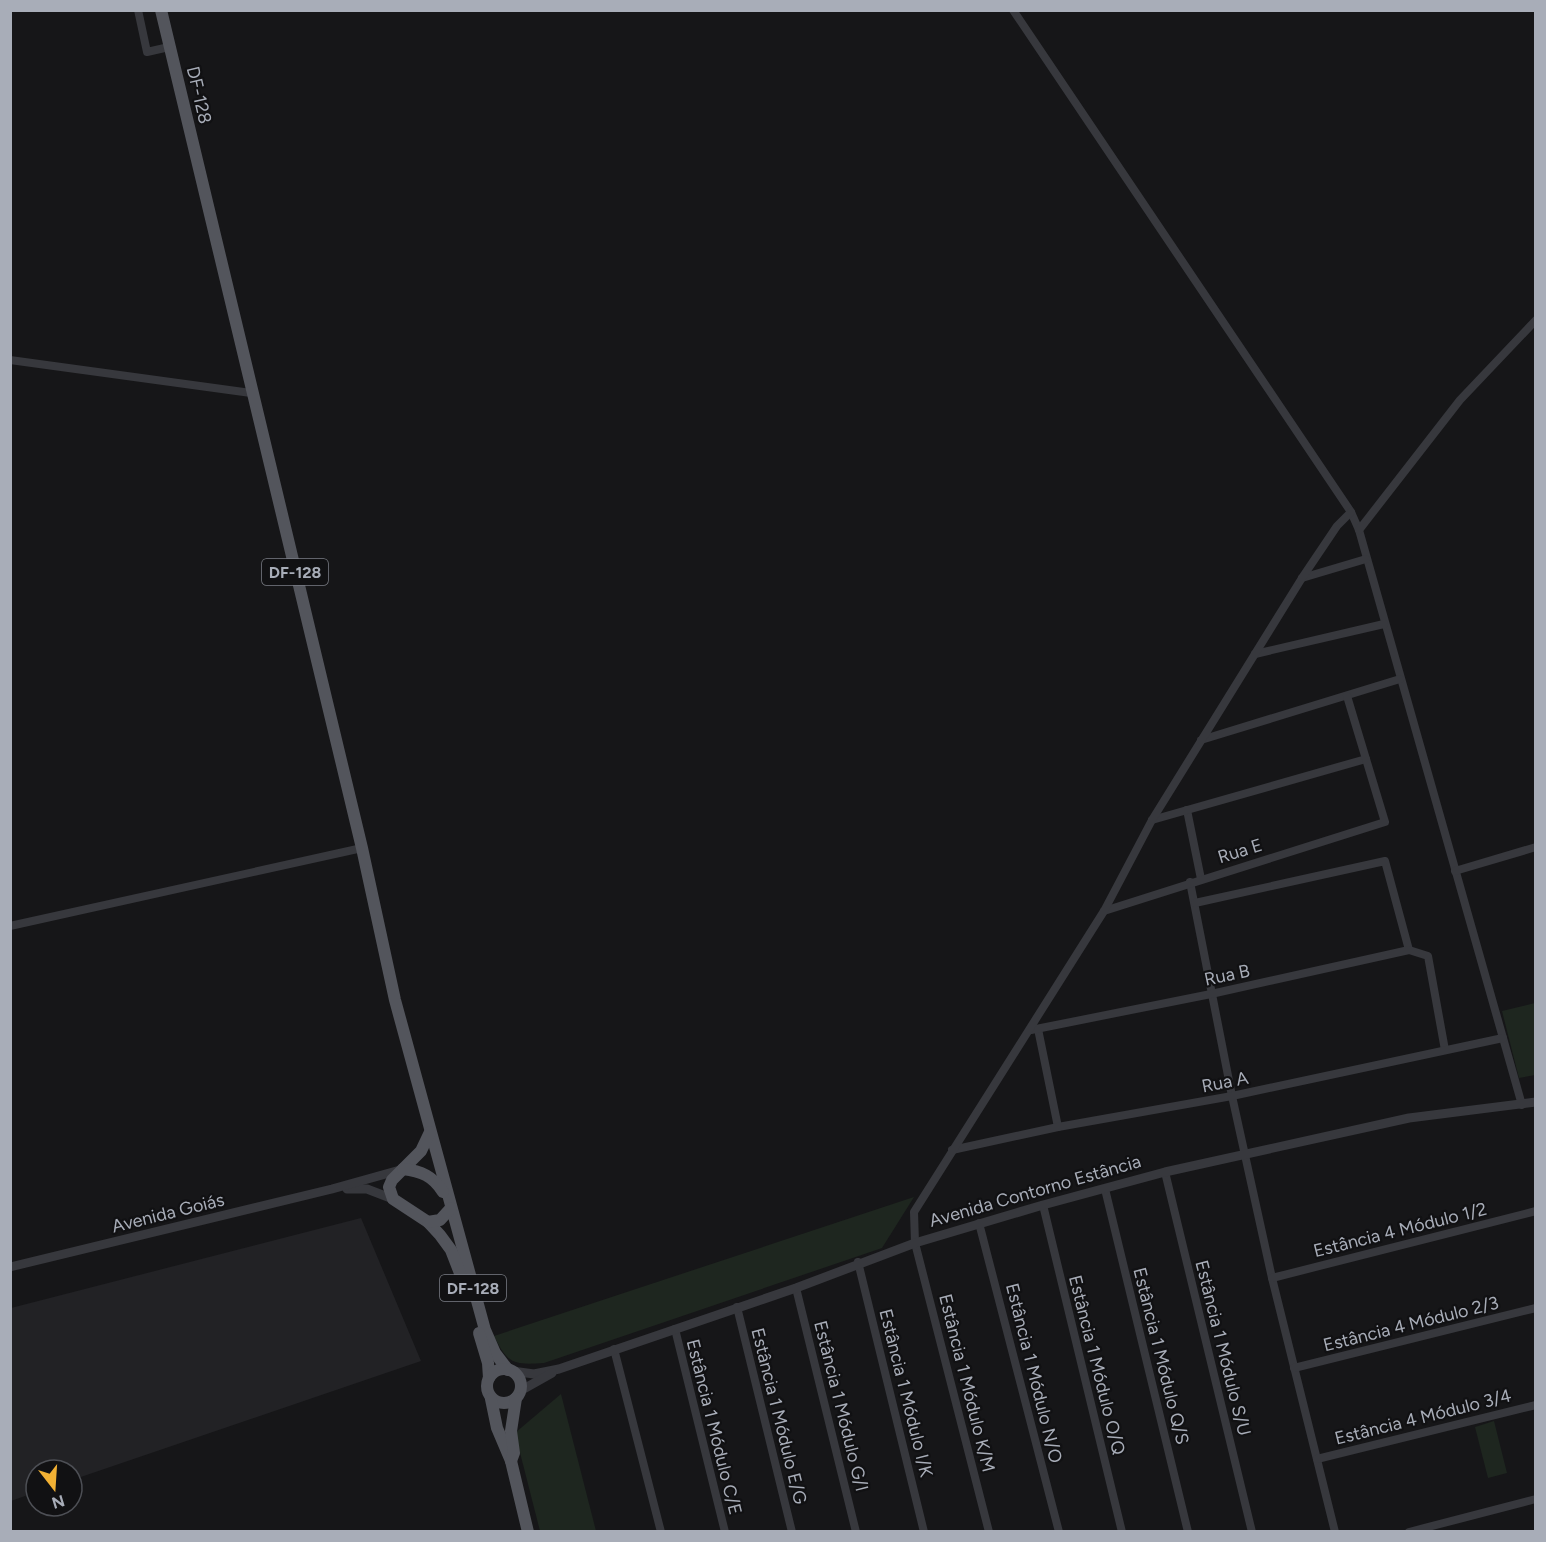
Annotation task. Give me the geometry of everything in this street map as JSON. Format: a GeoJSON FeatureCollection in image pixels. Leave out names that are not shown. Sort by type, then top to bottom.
{"type":"FeatureCollection","features":[{"type":"Feature","properties":{"kind":"main road","name":"DF-128"},"geometry":{"type":"LineString","coordinates":[[161,10],[251,393],[362,848],[395,1000],[484,1330],[495,1353],[519,1378],[511,1431],[514,1452],[511,1461]]}},
{"type":"Feature","properties":{"kind":"main road"},"geometry":{"type":"LineString","coordinates":[[393,1199],[390,1184],[421,1151],[430,1132]]}},
{"type":"Feature","properties":{"kind":"main road"},"geometry":{"type":"LineString","coordinates":[[403,1169],[417,1170],[430,1176],[450,1205],[440,1220],[428,1222]]}},
{"type":"Feature","properties":{"kind":"main road","name":"DF-128"},"geometry":{"type":"LineString","coordinates":[[393,1199],[428,1222],[451,1250],[459,1269],[488,1363],[489,1378],[486,1386],[497,1428],[506,1454],[511,1461],[528,1532]]}},
{"type":"Feature","properties":{"kind":"main road"},"geometry":{"type":"LineString","coordinates":[[489,1378],[499,1370],[510,1370]]}},
{"type":"Feature","properties":{"kind":"main road"},"geometry":{"type":"LineString","coordinates":[[491,1399],[504,1404],[518,1395]]}},
{"type":"Feature","properties":{"kind":"street"},"geometry":{"type":"LineString","coordinates":[[138,10],[147,52],[169,47]]}},
{"type":"Feature","properties":{"kind":"street"},"geometry":{"type":"LineString","coordinates":[[1013,10],[1351,512],[1359,530],[1522,1104]]}},
{"type":"Feature","properties":{"kind":"street"},"geometry":{"type":"LineString","coordinates":[[1359,530],[1460,400],[1536,320]]}},
{"type":"Feature","properties":{"kind":"street"},"geometry":{"type":"LineString","coordinates":[[10,360],[251,393]]}},
{"type":"Feature","properties":{"kind":"street","name":"Estância 1 Módulo K/M"},"geometry":{"type":"LineString","coordinates":[[989,1532],[915,1243],[914,1212],[952,1150],[1034,1030],[1104,911],[1152,820],[1302,578],[1337,526],[1351,512]]}},
{"type":"Feature","properties":{"kind":"street"},"geometry":{"type":"LineString","coordinates":[[1302,578],[1366,559]]}},
{"type":"Feature","properties":{"kind":"street"},"geometry":{"type":"LineString","coordinates":[[1255,654],[1384,624]]}},
{"type":"Feature","properties":{"kind":"street"},"geometry":{"type":"LineString","coordinates":[[1202,740],[1400,679]]}},
{"type":"Feature","properties":{"kind":"street"},"geometry":{"type":"LineString","coordinates":[[1152,820],[1366,759],[1347,696]]}},
{"type":"Feature","properties":{"kind":"street","name":"Rua E"},"geometry":{"type":"LineString","coordinates":[[1104,911],[1385,822],[1366,759]]}},
{"type":"Feature","properties":{"kind":"street"},"geometry":{"type":"LineString","coordinates":[[1187,810],[1201,879]]}},
{"type":"Feature","properties":{"kind":"street"},"geometry":{"type":"LineString","coordinates":[[10,926],[362,848]]}},
{"type":"Feature","properties":{"kind":"street"},"geometry":{"type":"LineString","coordinates":[[1455,871],[1536,848]]}},
{"type":"Feature","properties":{"kind":"street"},"geometry":{"type":"LineString","coordinates":[[1195,903],[1385,861],[1409,950],[1428,956],[1445,1050]]}},
{"type":"Feature","properties":{"kind":"street"},"geometry":{"type":"LineString","coordinates":[[1190,882],[1232,1096],[1272,1278],[1335,1532]]}},
{"type":"Feature","properties":{"kind":"street","name":"Rua B"},"geometry":{"type":"LineString","coordinates":[[1034,1030],[1409,950]]}},
{"type":"Feature","properties":{"kind":"street"},"geometry":{"type":"LineString","coordinates":[[1034,1030],[1059,1127]]}},
{"type":"Feature","properties":{"kind":"street","name":"Rua A"},"geometry":{"type":"LineString","coordinates":[[952,1150],[1059,1127],[1232,1096],[1503,1038]]}},
{"type":"Feature","properties":{"kind":"street","name":"Avenida Contorno Estância"},"geometry":{"type":"LineString","coordinates":[[510,1370],[534,1374],[559,1369],[796,1288],[858,1262],[915,1243],[1165,1172],[1409,1118],[1536,1102]]}},
{"type":"Feature","properties":{"kind":"street","name":"Avenida Goiás"},"geometry":{"type":"LineString","coordinates":[[10,1267],[332,1189],[403,1169]]}},
{"type":"Feature","properties":{"kind":"street","name":"Estância 1 Módulo S/U"},"geometry":{"type":"LineString","coordinates":[[1165,1172],[1252,1532]]}},
{"type":"Feature","properties":{"kind":"street","name":"Avenida Goiás"},"geometry":{"type":"LineString","coordinates":[[332,1189],[367,1189],[393,1199]]}},
{"type":"Feature","properties":{"kind":"street","name":"Estância 1 Módulo Q/S"},"geometry":{"type":"LineString","coordinates":[[1105,1189],[1188,1532]]}},
{"type":"Feature","properties":{"kind":"street","name":"Estância 1 Módulo O/Q"},"geometry":{"type":"LineString","coordinates":[[1043,1205],[1122,1532]]}},
{"type":"Feature","properties":{"kind":"street","name":"Estância 4 Módulo 1/2"},"geometry":{"type":"LineString","coordinates":[[1272,1278],[1536,1211]]}},
{"type":"Feature","properties":{"kind":"street","name":"Estância 1 Módulo N/O"},"geometry":{"type":"LineString","coordinates":[[979,1223],[1059,1532]]}},
{"type":"Feature","properties":{"kind":"street","name":"Estância 1 Módulo I/K"},"geometry":{"type":"LineString","coordinates":[[858,1262],[924,1532]]}},
{"type":"Feature","properties":{"kind":"street","name":"Estância 1 Módulo G/I"},"geometry":{"type":"LineString","coordinates":[[796,1288],[856,1532]]}},
{"type":"Feature","properties":{"kind":"street","name":"Estância 1 Módulo E/G"},"geometry":{"type":"LineString","coordinates":[[737,1308],[792,1532]]}},
{"type":"Feature","properties":{"kind":"street","name":"Estância 4 Módulo 2/3"},"geometry":{"type":"LineString","coordinates":[[1294,1368],[1536,1308]]}},
{"type":"Feature","properties":{"kind":"street","name":"Estância 1 Módulo C/E"},"geometry":{"type":"LineString","coordinates":[[675,1329],[725,1532]]}},
{"type":"Feature","properties":{"kind":"street"},"geometry":{"type":"LineString","coordinates":[[614,1349],[661,1532]]}},
{"type":"Feature","properties":{"kind":"street","name":"Avenida Contorno Estância"},"geometry":{"type":"LineString","coordinates":[[518,1395],[559,1369]]}},
{"type":"Feature","properties":{"kind":"street","name":"Estância 4 Módulo 3/4"},"geometry":{"type":"LineString","coordinates":[[1317,1459],[1536,1405]]}},
{"type":"Feature","properties":{"kind":"street"},"geometry":{"type":"LineString","coordinates":[[1409,1532],[1536,1499]]}},
{"type":"Feature","properties":{"kind":"shaded area"},"geometry":{"type":"Polygon","coordinates":[[[1535,1003],[1535,1075],[1519,1078],[1502,1011],[1535,1003]]]}},
{"type":"Feature","properties":{"kind":"shaded area"},"geometry":{"type":"Polygon","coordinates":[[[914,1197],[882,1248],[544,1363],[525,1364],[513,1361],[503,1352],[494,1336],[914,1197]]]}},
{"type":"Feature","properties":{"kind":"shaded area"},"geometry":{"type":"Polygon","coordinates":[[[361,1218],[421,1361],[84,1476],[84,1458],[24,1458],[24,1496],[11,1501],[11,1308],[361,1218]]]}},
{"type":"Feature","properties":{"kind":"shaded area"},"geometry":{"type":"Polygon","coordinates":[[[561,1394],[596,1531],[540,1531],[515,1433],[561,1394]]]}},
{"type":"Feature","properties":{"kind":"shaded area"},"geometry":{"type":"Polygon","coordinates":[[[1494,1421],[1507,1473],[1488,1478],[1475,1427],[1494,1421]]]}}]}
